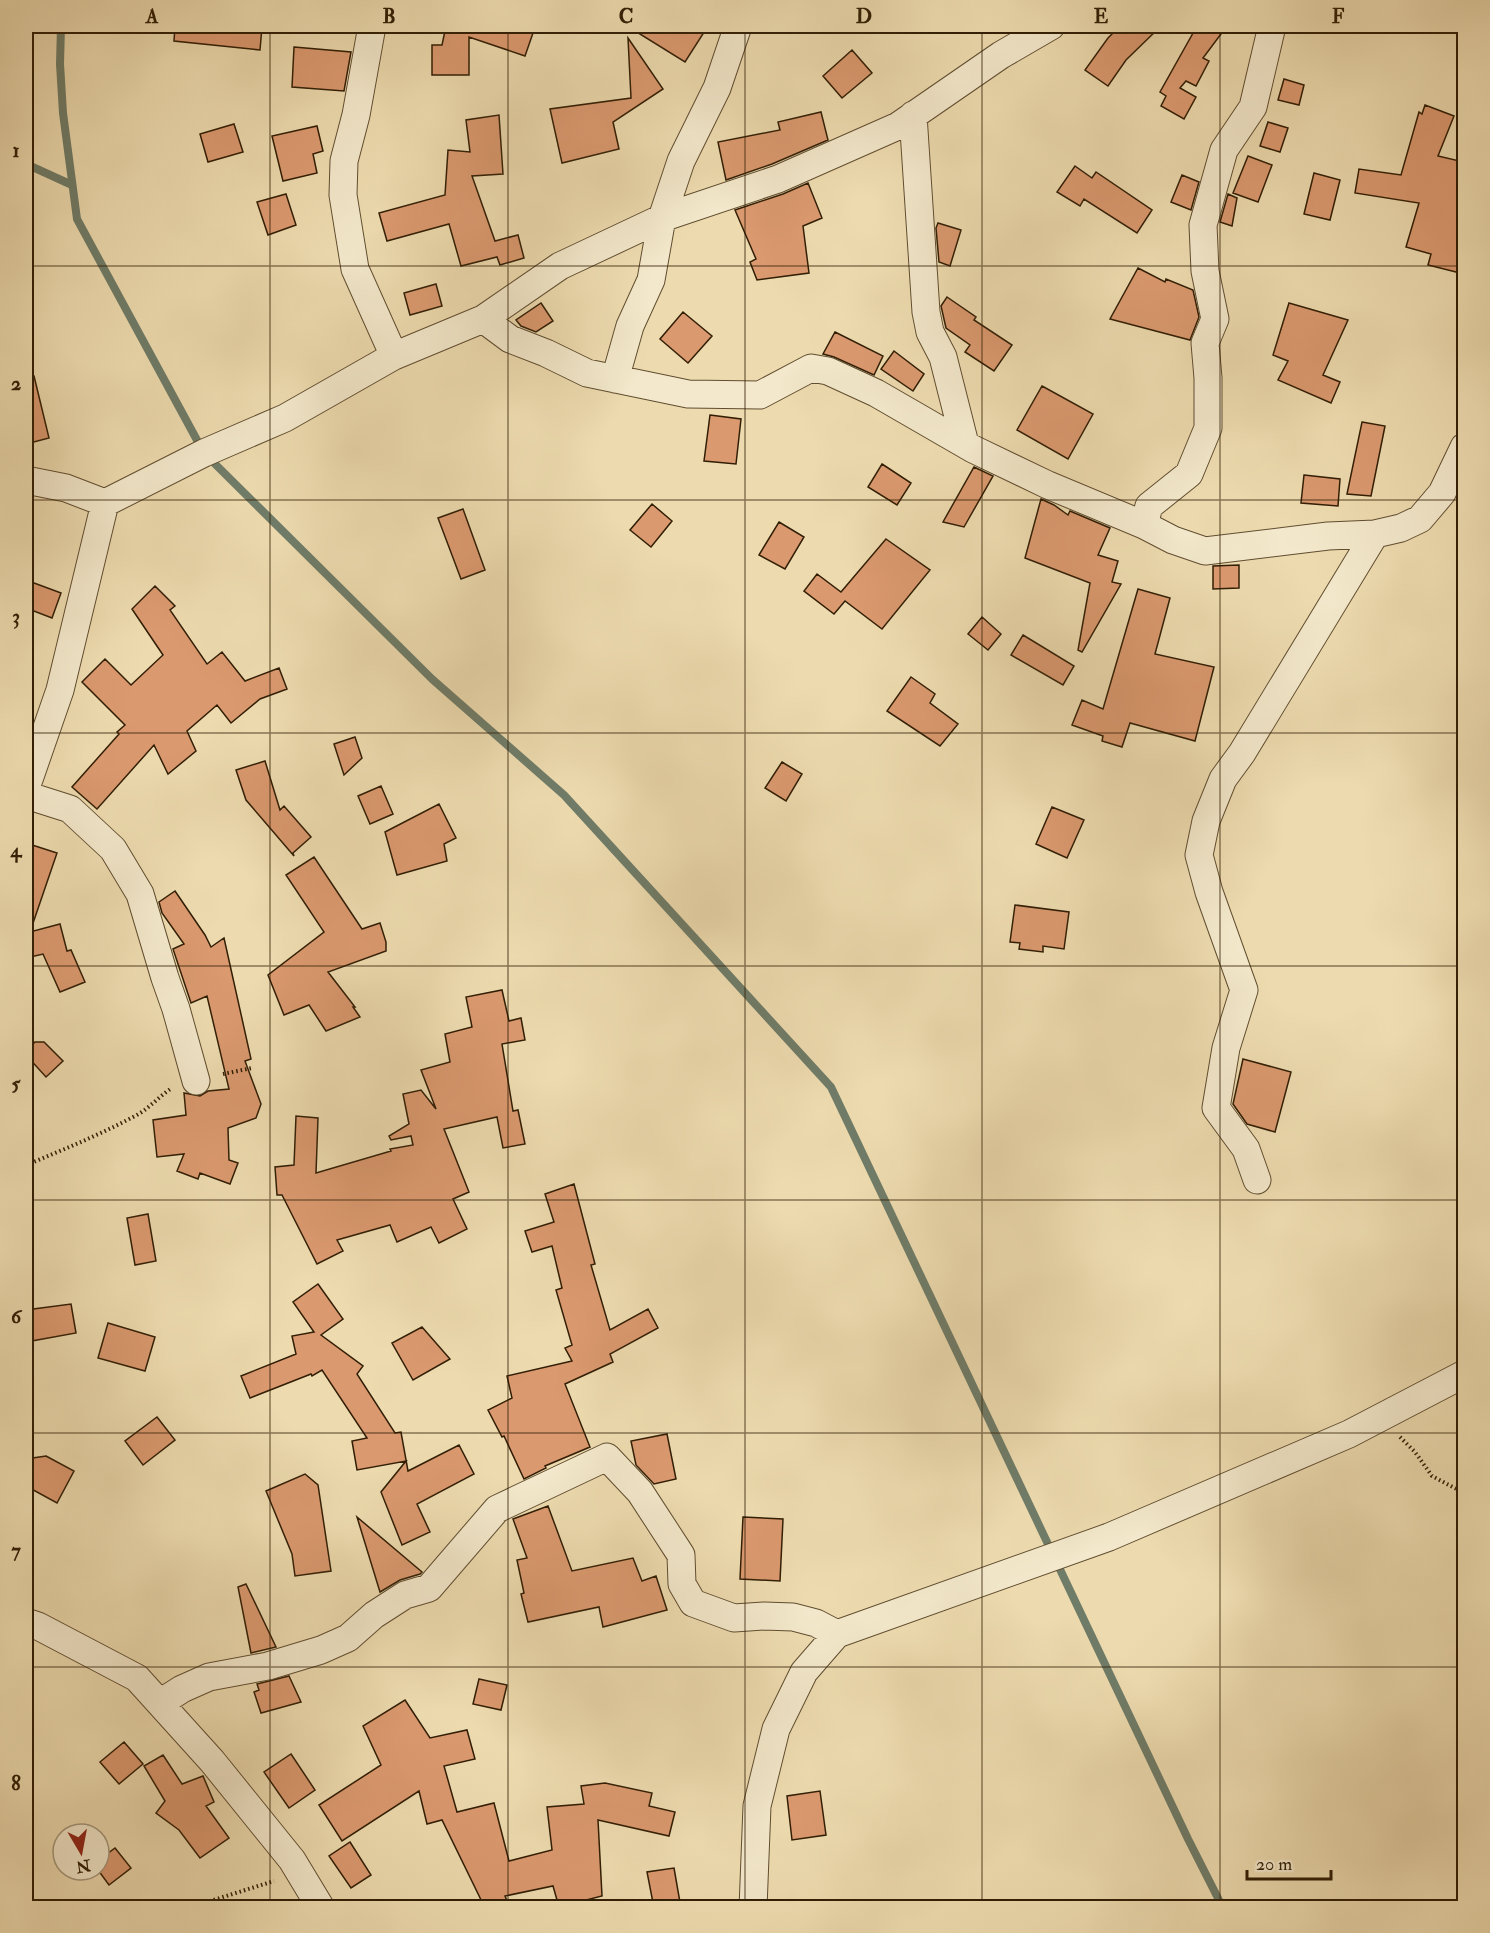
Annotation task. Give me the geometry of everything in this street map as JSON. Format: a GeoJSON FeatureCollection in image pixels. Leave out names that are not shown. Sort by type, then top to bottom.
{"type":"FeatureCollection","features":[{"type":"Feature","properties":{"kind":"street"},"geometry":{"type":"LineString","coordinates":[[372,26],[356,115],[344,161],[343,195],[355,269],[394,356]]}},
{"type":"Feature","properties":{"kind":"street"},"geometry":{"type":"LineString","coordinates":[[615,379],[630,326],[651,280],[662,219],[681,161],[717,88],[738,26]]}},
{"type":"Feature","properties":{"kind":"street"},"geometry":{"type":"LineString","coordinates":[[26,480],[66,489],[105,503],[204,453],[285,418],[394,356],[483,319],[560,266],[662,219],[778,179],[898,126],[1001,55],[1051,26]]}},
{"type":"Feature","properties":{"kind":"street"},"geometry":{"type":"LineString","coordinates":[[1144,525],[1149,506],[1189,474],[1208,428],[1205,343],[1215,319],[1205,271],[1203,225],[1224,150],[1253,107],[1272,26]]}},
{"type":"Feature","properties":{"kind":"street"},"geometry":{"type":"LineString","coordinates":[[913,115],[926,312],[930,332],[943,357],[965,444]]}},
{"type":"Feature","properties":{"kind":"street"},"geometry":{"type":"LineString","coordinates":[[483,319],[510,339],[587,373],[688,394],[760,395],[811,368],[828,371],[876,393],[965,444],[1048,484],[1144,525],[1173,540],[1205,551],[1328,536],[1375,534],[1401,528],[1420,519],[1442,493],[1464,447]]}},
{"type":"Feature","properties":{"kind":"street"},"geometry":{"type":"LineString","coordinates":[[26,788],[60,690],[105,503]]}},
{"type":"Feature","properties":{"kind":"street"},"geometry":{"type":"LineString","coordinates":[[1257,1180],[1246,1149],[1216,1108],[1226,1048],[1244,990],[1209,892],[1199,855],[1206,821],[1223,779],[1242,753],[1375,534]]}},
{"type":"Feature","properties":{"kind":"street"},"geometry":{"type":"LineString","coordinates":[[26,795],[70,809],[113,849],[140,894],[176,1009],[195,1081]]}},
{"type":"Feature","properties":{"kind":"street"},"geometry":{"type":"LineString","coordinates":[[753,1908],[757,1806],[776,1729],[804,1672],[837,1634],[1109,1538],[1349,1434],[1464,1374]]}},
{"type":"Feature","properties":{"kind":"street"},"geometry":{"type":"LineString","coordinates":[[160,1703],[182,1689],[209,1677],[268,1666],[321,1650],[348,1638],[374,1615],[405,1595],[429,1588],[497,1509],[607,1457],[640,1492],[681,1555],[682,1584],[693,1603],[735,1618],[793,1617],[816,1623],[837,1634]]}},
{"type":"Feature","properties":{"kind":"street"},"geometry":{"type":"LineString","coordinates":[[26,1622],[38,1626],[137,1678],[212,1761],[292,1860],[321,1908]]}},
{"type":"Feature","properties":{"kind":"path"},"geometry":{"type":"LineString","coordinates":[[26,1165],[109,1130],[145,1110],[170,1089],[252,1068]]}},
{"type":"Feature","properties":{"kind":"path"},"geometry":{"type":"LineString","coordinates":[[1374,1421],[1399,1436],[1415,1452],[1432,1476],[1464,1493]]}},
{"type":"Feature","properties":{"kind":"path"},"geometry":{"type":"LineString","coordinates":[[188,1908],[300,1874]]}},
{"type":"Feature","properties":{"kind":"building"},"geometry":{"type":"Polygon","coordinates":[[[175,26],[262,27],[260,50],[174,41],[175,26]]]}},
{"type":"Feature","properties":{"kind":"building"},"geometry":{"type":"Polygon","coordinates":[[[446,26],[512,26],[533,33],[525,56],[469,37],[469,75],[432,75],[432,45],[442,45],[446,26]]]}},
{"type":"Feature","properties":{"kind":"building"},"geometry":{"type":"Polygon","coordinates":[[[627,26],[708,26],[685,62],[627,26]]]}},
{"type":"Feature","properties":{"kind":"building"},"geometry":{"type":"Polygon","coordinates":[[[1120,26],[1161,26],[1126,60],[1108,86],[1085,70],[1108,38],[1120,26]]]}},
{"type":"Feature","properties":{"kind":"building"},"geometry":{"type":"Polygon","coordinates":[[[1197,26],[1227,26],[1203,58],[1209,61],[1196,86],[1186,81],[1180,88],[1196,97],[1184,119],[1161,106],[1166,96],[1160,92],[1197,26]]]}},
{"type":"Feature","properties":{"kind":"building"},"geometry":{"type":"Polygon","coordinates":[[[628,38],[663,89],[613,122],[619,149],[562,163],[550,109],[631,98],[628,38]]]}},
{"type":"Feature","properties":{"kind":"building"},"geometry":{"type":"Polygon","coordinates":[[[294,47],[351,52],[344,91],[292,87],[294,47]]]}},
{"type":"Feature","properties":{"kind":"building"},"geometry":{"type":"Polygon","coordinates":[[[852,50],[872,73],[842,98],[823,76],[852,50]]]}},
{"type":"Feature","properties":{"kind":"building"},"geometry":{"type":"Polygon","coordinates":[[[1284,79],[1304,85],[1299,105],[1278,100],[1284,79]]]}},
{"type":"Feature","properties":{"kind":"building"},"geometry":{"type":"Polygon","coordinates":[[[1425,105],[1454,116],[1438,156],[1464,162],[1464,274],[1428,265],[1431,254],[1406,247],[1419,203],[1355,193],[1359,169],[1401,175],[1419,112],[1422,114],[1425,105]]]}},
{"type":"Feature","properties":{"kind":"building"},"geometry":{"type":"Polygon","coordinates":[[[821,112],[828,140],[772,164],[726,180],[718,142],[780,130],[778,122],[821,112]]]}},
{"type":"Feature","properties":{"kind":"building"},"geometry":{"type":"Polygon","coordinates":[[[499,115],[503,174],[472,176],[495,241],[518,235],[524,258],[500,265],[497,257],[461,266],[449,224],[387,241],[379,213],[445,195],[448,150],[470,152],[466,120],[499,115]]]}},
{"type":"Feature","properties":{"kind":"building"},"geometry":{"type":"Polygon","coordinates":[[[1268,122],[1288,128],[1280,152],[1260,146],[1268,122]]]}},
{"type":"Feature","properties":{"kind":"building"},"geometry":{"type":"Polygon","coordinates":[[[234,124],[243,152],[208,162],[200,134],[234,124]]]}},
{"type":"Feature","properties":{"kind":"building"},"geometry":{"type":"Polygon","coordinates":[[[317,126],[323,151],[313,154],[317,173],[283,181],[272,136],[317,126]]]}},
{"type":"Feature","properties":{"kind":"building"},"geometry":{"type":"Polygon","coordinates":[[[1248,156],[1272,165],[1258,202],[1233,193],[1248,156]]]}},
{"type":"Feature","properties":{"kind":"building"},"geometry":{"type":"Polygon","coordinates":[[[1075,166],[1092,178],[1096,172],[1152,210],[1137,233],[1084,199],[1080,206],[1057,192],[1075,166]]]}},
{"type":"Feature","properties":{"kind":"building"},"geometry":{"type":"Polygon","coordinates":[[[1314,173],[1340,180],[1330,220],[1304,214],[1314,173]]]}},
{"type":"Feature","properties":{"kind":"building"},"geometry":{"type":"Polygon","coordinates":[[[1182,175],[1199,182],[1191,210],[1171,202],[1182,175]]]}},
{"type":"Feature","properties":{"kind":"building"},"geometry":{"type":"Polygon","coordinates":[[[808,183],[822,218],[803,226],[809,273],[757,280],[750,262],[756,259],[735,210],[808,183]]]}},
{"type":"Feature","properties":{"kind":"building"},"geometry":{"type":"Polygon","coordinates":[[[286,194],[296,225],[268,235],[257,202],[286,194]]]}},
{"type":"Feature","properties":{"kind":"building"},"geometry":{"type":"Polygon","coordinates":[[[1228,194],[1237,198],[1232,226],[1220,222],[1228,194]]]}},
{"type":"Feature","properties":{"kind":"building"},"geometry":{"type":"Polygon","coordinates":[[[938,223],[961,230],[950,266],[939,262],[936,228],[938,223]]]}},
{"type":"Feature","properties":{"kind":"building"},"geometry":{"type":"Polygon","coordinates":[[[1138,268],[1165,282],[1166,279],[1193,290],[1199,317],[1190,340],[1110,319],[1138,268]]]}},
{"type":"Feature","properties":{"kind":"building"},"geometry":{"type":"Polygon","coordinates":[[[436,284],[442,306],[410,315],[404,293],[436,284]]]}},
{"type":"Feature","properties":{"kind":"building"},"geometry":{"type":"Polygon","coordinates":[[[947,297],[976,317],[974,320],[1012,345],[994,371],[965,352],[970,345],[946,328],[941,306],[947,297]]]}},
{"type":"Feature","properties":{"kind":"building"},"geometry":{"type":"Polygon","coordinates":[[[541,303],[553,321],[536,332],[521,326],[516,320],[541,303]]]}},
{"type":"Feature","properties":{"kind":"building"},"geometry":{"type":"Polygon","coordinates":[[[1289,303],[1348,320],[1323,375],[1340,382],[1331,403],[1278,380],[1288,361],[1273,355],[1289,303]]]}},
{"type":"Feature","properties":{"kind":"building"},"geometry":{"type":"Polygon","coordinates":[[[683,312],[712,336],[688,363],[660,339],[683,312]]]}},
{"type":"Feature","properties":{"kind":"building"},"geometry":{"type":"Polygon","coordinates":[[[835,332],[883,356],[874,375],[823,354],[835,332]]]}},
{"type":"Feature","properties":{"kind":"building"},"geometry":{"type":"Polygon","coordinates":[[[894,351],[924,374],[913,391],[881,369],[894,351]]]}},
{"type":"Feature","properties":{"kind":"building"},"geometry":{"type":"Polygon","coordinates":[[[34,376],[49,438],[26,444],[26,377],[34,376]]]}},
{"type":"Feature","properties":{"kind":"building"},"geometry":{"type":"Polygon","coordinates":[[[1042,386],[1093,414],[1068,459],[1017,430],[1042,386]]]}},
{"type":"Feature","properties":{"kind":"building"},"geometry":{"type":"Polygon","coordinates":[[[710,415],[741,419],[736,464],[704,461],[710,415]]]}},
{"type":"Feature","properties":{"kind":"building"},"geometry":{"type":"Polygon","coordinates":[[[1362,422],[1385,426],[1371,496],[1347,494],[1362,422]]]}},
{"type":"Feature","properties":{"kind":"building"},"geometry":{"type":"Polygon","coordinates":[[[882,464],[911,483],[897,505],[868,487],[882,464]]]}},
{"type":"Feature","properties":{"kind":"building"},"geometry":{"type":"Polygon","coordinates":[[[974,467],[993,476],[964,527],[943,522],[974,467]]]}},
{"type":"Feature","properties":{"kind":"building"},"geometry":{"type":"Polygon","coordinates":[[[1304,475],[1340,479],[1338,506],[1301,503],[1304,475]]]}},
{"type":"Feature","properties":{"kind":"building"},"geometry":{"type":"Polygon","coordinates":[[[1041,499],[1068,515],[1070,511],[1110,528],[1098,555],[1118,561],[1112,582],[1121,584],[1082,652],[1078,650],[1090,583],[1025,558],[1041,499]]]}},
{"type":"Feature","properties":{"kind":"building"},"geometry":{"type":"Polygon","coordinates":[[[652,504],[672,521],[651,547],[630,530],[652,504]]]}},
{"type":"Feature","properties":{"kind":"building"},"geometry":{"type":"Polygon","coordinates":[[[463,509],[485,570],[461,579],[438,518],[463,509]]]}},
{"type":"Feature","properties":{"kind":"building"},"geometry":{"type":"Polygon","coordinates":[[[779,522],[804,537],[785,569],[759,555],[779,522]]]}},
{"type":"Feature","properties":{"kind":"building"},"geometry":{"type":"Polygon","coordinates":[[[886,539],[930,570],[882,629],[845,601],[834,614],[804,591],[817,574],[841,592],[886,539]]]}},
{"type":"Feature","properties":{"kind":"building"},"geometry":{"type":"Polygon","coordinates":[[[1239,565],[1239,588],[1213,589],[1213,566],[1239,565]]]}},
{"type":"Feature","properties":{"kind":"building"},"geometry":{"type":"Polygon","coordinates":[[[26,580],[61,593],[52,618],[26,608],[26,580]]]}},
{"type":"Feature","properties":{"kind":"building"},"geometry":{"type":"Polygon","coordinates":[[[155,586],[175,606],[170,610],[207,664],[222,652],[245,681],[279,668],[287,689],[260,699],[231,723],[217,705],[187,731],[196,751],[168,774],[154,745],[97,809],[72,787],[125,725],[82,682],[105,659],[131,685],[163,655],[132,609],[155,586]]]}},
{"type":"Feature","properties":{"kind":"building"},"geometry":{"type":"Polygon","coordinates":[[[1138,589],[1170,598],[1155,654],[1214,667],[1195,741],[1130,723],[1122,747],[1102,741],[1103,736],[1072,725],[1082,700],[1103,709],[1138,589]]]}},
{"type":"Feature","properties":{"kind":"building"},"geometry":{"type":"Polygon","coordinates":[[[982,617],[1001,634],[988,650],[968,634],[982,617]]]}},
{"type":"Feature","properties":{"kind":"building"},"geometry":{"type":"Polygon","coordinates":[[[1023,635],[1074,666],[1063,685],[1011,655],[1023,635]]]}},
{"type":"Feature","properties":{"kind":"building"},"geometry":{"type":"Polygon","coordinates":[[[911,677],[935,694],[930,703],[958,724],[940,746],[887,711],[911,677]]]}},
{"type":"Feature","properties":{"kind":"building"},"geometry":{"type":"Polygon","coordinates":[[[355,737],[362,758],[344,775],[334,744],[355,737]]]}},
{"type":"Feature","properties":{"kind":"building"},"geometry":{"type":"Polygon","coordinates":[[[265,761],[280,810],[284,806],[311,837],[293,853],[294,856],[246,800],[236,770],[265,761]]]}},
{"type":"Feature","properties":{"kind":"building"},"geometry":{"type":"Polygon","coordinates":[[[782,762],[802,774],[786,801],[765,788],[782,762]]]}},
{"type":"Feature","properties":{"kind":"building"},"geometry":{"type":"Polygon","coordinates":[[[381,786],[393,814],[370,824],[358,796],[381,786]]]}},
{"type":"Feature","properties":{"kind":"building"},"geometry":{"type":"Polygon","coordinates":[[[439,804],[456,838],[444,844],[447,861],[397,875],[385,832],[439,804]]]}},
{"type":"Feature","properties":{"kind":"building"},"geometry":{"type":"Polygon","coordinates":[[[1052,807],[1084,820],[1067,858],[1036,844],[1052,807]]]}},
{"type":"Feature","properties":{"kind":"building"},"geometry":{"type":"Polygon","coordinates":[[[26,843],[57,853],[30,932],[60,924],[67,951],[71,950],[85,982],[60,992],[43,954],[26,958],[26,843]]]}},
{"type":"Feature","properties":{"kind":"building"},"geometry":{"type":"Polygon","coordinates":[[[314,857],[362,929],[380,923],[386,942],[386,951],[328,972],[360,1017],[326,1031],[309,1005],[284,1015],[268,975],[324,932],[286,875],[314,857]]]}},
{"type":"Feature","properties":{"kind":"building"},"geometry":{"type":"Polygon","coordinates":[[[175,891],[211,947],[224,938],[251,1059],[245,1061],[261,1104],[256,1118],[228,1128],[229,1160],[238,1163],[230,1184],[200,1173],[198,1179],[177,1171],[184,1154],[157,1157],[153,1120],[186,1115],[184,1093],[200,1096],[208,1091],[229,1089],[207,996],[191,1003],[173,949],[184,944],[162,913],[159,902],[175,891]]]}},
{"type":"Feature","properties":{"kind":"building"},"geometry":{"type":"Polygon","coordinates":[[[1015,905],[1069,912],[1064,949],[1043,946],[1043,952],[1019,949],[1020,943],[1010,942],[1015,905]]]}},
{"type":"Feature","properties":{"kind":"building"},"geometry":{"type":"Polygon","coordinates":[[[502,990],[509,1021],[521,1018],[525,1040],[502,1044],[513,1111],[518,1110],[525,1144],[503,1148],[497,1117],[444,1129],[469,1192],[453,1199],[467,1229],[439,1243],[431,1227],[397,1242],[390,1225],[337,1240],[343,1251],[317,1264],[282,1195],[277,1195],[275,1167],[294,1165],[296,1116],[318,1118],[316,1173],[391,1151],[390,1149],[413,1145],[411,1136],[391,1140],[389,1136],[409,1124],[403,1094],[421,1090],[436,1109],[421,1070],[450,1062],[445,1034],[472,1027],[466,997],[502,990]]]}},
{"type":"Feature","properties":{"kind":"building"},"geometry":{"type":"Polygon","coordinates":[[[35,1042],[44,1042],[63,1061],[46,1077],[26,1055],[26,1051],[35,1042]]]}},
{"type":"Feature","properties":{"kind":"building"},"geometry":{"type":"Polygon","coordinates":[[[1243,1059],[1291,1072],[1275,1132],[1247,1124],[1233,1104],[1243,1059]]]}},
{"type":"Feature","properties":{"kind":"building"},"geometry":{"type":"Polygon","coordinates":[[[574,1184],[595,1264],[591,1265],[610,1330],[648,1309],[658,1328],[610,1354],[613,1362],[565,1384],[590,1447],[545,1466],[546,1468],[524,1479],[504,1436],[502,1437],[488,1410],[512,1398],[507,1376],[572,1361],[565,1348],[572,1345],[556,1290],[562,1288],[552,1246],[532,1252],[525,1231],[554,1222],[545,1194],[574,1184]]]}},
{"type":"Feature","properties":{"kind":"building"},"geometry":{"type":"Polygon","coordinates":[[[148,1214],[156,1261],[135,1265],[127,1218],[148,1214]]]}},
{"type":"Feature","properties":{"kind":"building"},"geometry":{"type":"Polygon","coordinates":[[[318,1284],[343,1319],[321,1335],[363,1366],[357,1374],[395,1433],[401,1432],[408,1471],[459,1445],[474,1474],[417,1504],[430,1532],[402,1545],[381,1492],[406,1461],[357,1470],[352,1441],[367,1438],[322,1370],[312,1376],[311,1374],[250,1398],[241,1376],[296,1354],[292,1336],[314,1332],[293,1302],[318,1284]]]}},
{"type":"Feature","properties":{"kind":"building"},"geometry":{"type":"Polygon","coordinates":[[[71,1304],[76,1333],[26,1342],[26,1310],[71,1304]]]}},
{"type":"Feature","properties":{"kind":"building"},"geometry":{"type":"Polygon","coordinates":[[[108,1323],[155,1337],[145,1371],[98,1358],[108,1323]]]}},
{"type":"Feature","properties":{"kind":"building"},"geometry":{"type":"Polygon","coordinates":[[[422,1327],[450,1359],[413,1380],[392,1343],[422,1327]]]}},
{"type":"Feature","properties":{"kind":"building"},"geometry":{"type":"Polygon","coordinates":[[[157,1417],[175,1440],[143,1465],[125,1441],[157,1417]]]}},
{"type":"Feature","properties":{"kind":"building"},"geometry":{"type":"Polygon","coordinates":[[[667,1434],[676,1479],[654,1484],[636,1465],[631,1441],[667,1434]]]}},
{"type":"Feature","properties":{"kind":"building"},"geometry":{"type":"Polygon","coordinates":[[[46,1456],[74,1471],[57,1503],[26,1486],[26,1459],[46,1456]]]}},
{"type":"Feature","properties":{"kind":"building"},"geometry":{"type":"Polygon","coordinates":[[[305,1474],[318,1485],[331,1571],[295,1576],[292,1554],[266,1491],[305,1474]]]}},
{"type":"Feature","properties":{"kind":"building"},"geometry":{"type":"Polygon","coordinates":[[[548,1506],[572,1571],[633,1558],[642,1581],[656,1576],[667,1610],[603,1627],[599,1607],[528,1622],[521,1594],[524,1593],[517,1560],[527,1558],[513,1519],[548,1506]]]}},
{"type":"Feature","properties":{"kind":"building"},"geometry":{"type":"Polygon","coordinates":[[[357,1517],[422,1572],[400,1580],[380,1592],[357,1517]]]}},
{"type":"Feature","properties":{"kind":"building"},"geometry":{"type":"Polygon","coordinates":[[[743,1517],[783,1519],[780,1581],[740,1579],[743,1517]]]}},
{"type":"Feature","properties":{"kind":"building"},"geometry":{"type":"Polygon","coordinates":[[[246,1584],[276,1647],[251,1653],[238,1587],[246,1584]]]}},
{"type":"Feature","properties":{"kind":"building"},"geometry":{"type":"Polygon","coordinates":[[[289,1676],[301,1702],[261,1713],[254,1692],[259,1690],[257,1684],[289,1676]]]}},
{"type":"Feature","properties":{"kind":"building"},"geometry":{"type":"Polygon","coordinates":[[[479,1679],[507,1685],[501,1710],[473,1704],[479,1679]]]}},
{"type":"Feature","properties":{"kind":"building"},"geometry":{"type":"Polygon","coordinates":[[[405,1700],[430,1738],[467,1730],[475,1759],[444,1766],[457,1812],[494,1803],[509,1861],[552,1850],[547,1807],[584,1804],[581,1786],[605,1783],[652,1793],[649,1806],[675,1812],[669,1836],[598,1820],[602,1896],[559,1907],[553,1886],[505,1896],[510,1908],[485,1908],[442,1820],[427,1824],[419,1791],[342,1841],[319,1805],[381,1765],[363,1726],[405,1700]]]}},
{"type":"Feature","properties":{"kind":"building"},"geometry":{"type":"Polygon","coordinates":[[[124,1742],[143,1764],[119,1784],[100,1762],[124,1742]]]}},
{"type":"Feature","properties":{"kind":"building"},"geometry":{"type":"Polygon","coordinates":[[[291,1754],[315,1790],[289,1808],[264,1772],[291,1754]]]}},
{"type":"Feature","properties":{"kind":"building"},"geometry":{"type":"Polygon","coordinates":[[[163,1755],[182,1784],[203,1776],[214,1802],[206,1806],[229,1838],[200,1858],[179,1830],[156,1813],[165,1801],[144,1766],[163,1755]]]}},
{"type":"Feature","properties":{"kind":"building"},"geometry":{"type":"Polygon","coordinates":[[[820,1791],[826,1835],[792,1840],[787,1796],[820,1791]]]}},
{"type":"Feature","properties":{"kind":"building"},"geometry":{"type":"Polygon","coordinates":[[[350,1842],[371,1875],[351,1888],[329,1856],[350,1842]]]}},
{"type":"Feature","properties":{"kind":"building"},"geometry":{"type":"Polygon","coordinates":[[[115,1848],[131,1868],[109,1885],[107,1882],[111,1882],[111,1851],[115,1848]]]}},
{"type":"Feature","properties":{"kind":"building"},"geometry":{"type":"Polygon","coordinates":[[[674,1868],[681,1908],[654,1908],[647,1872],[674,1868]]]}},
{"type":"Feature","properties":{"kind":"waterway"},"geometry":{"type":"LineString","coordinates":[[61,26],[60,64],[63,113],[77,219],[204,453],[432,679],[564,795],[831,1087],[1188,1839],[1223,1908]]}},
{"type":"Feature","properties":{"kind":"waterway"},"geometry":{"type":"LineString","coordinates":[[26,164],[72,185]]}}]}
